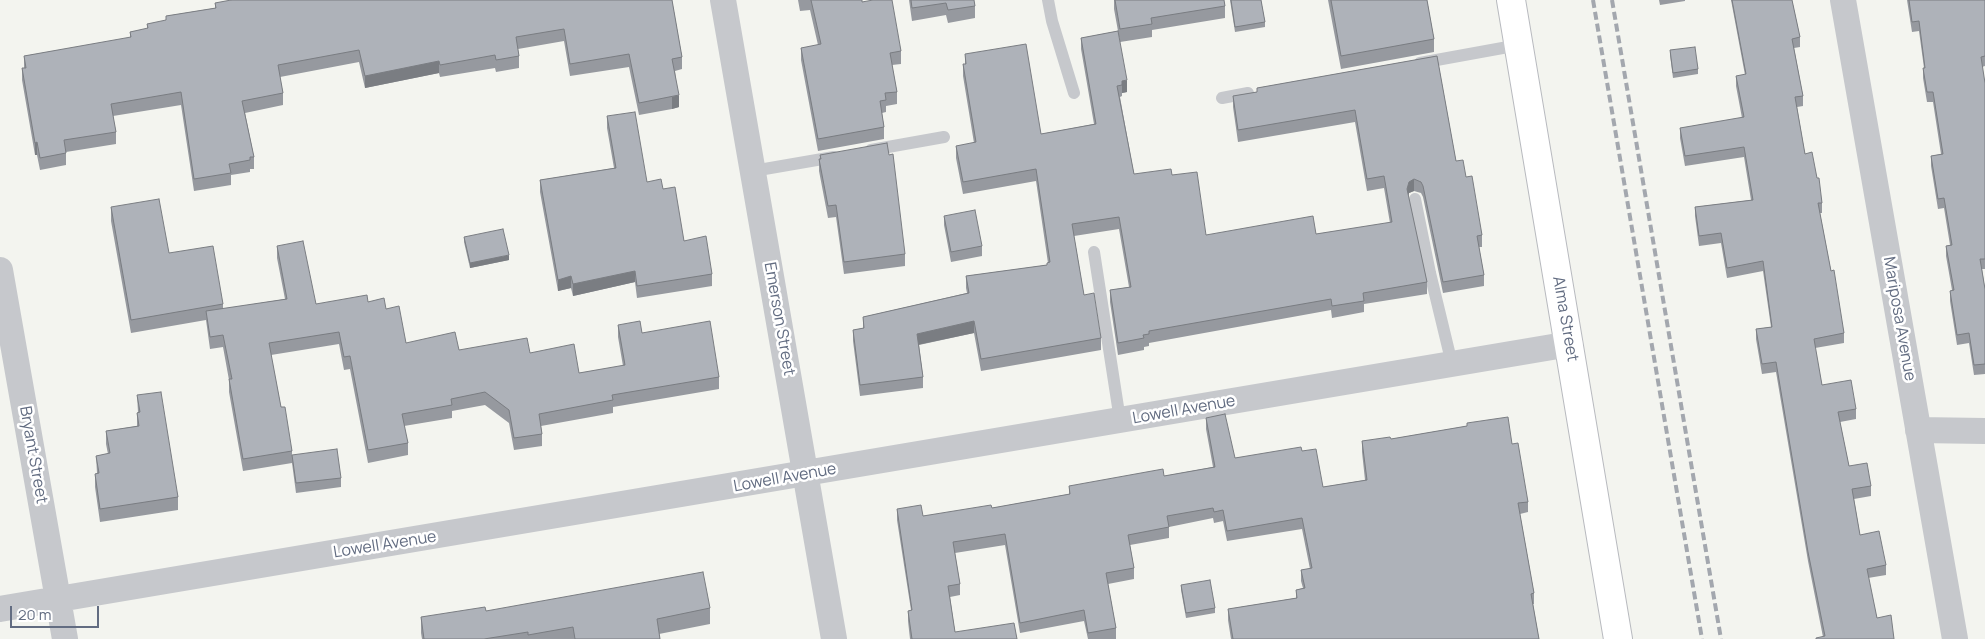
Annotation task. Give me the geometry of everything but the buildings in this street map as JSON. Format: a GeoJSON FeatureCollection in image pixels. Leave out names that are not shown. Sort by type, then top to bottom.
{"type":"FeatureCollection","features":[{"type":"Feature","properties":{"kind":"main road","name":"Alma Street"},"geometry":{"type":"LineString","coordinates":[[1511,0],[1618,639]]}},
{"type":"Feature","properties":{"kind":"street","name":"Emerson Street"},"geometry":{"type":"LineString","coordinates":[[723,0],[834,639]]}},
{"type":"Feature","properties":{"kind":"street","name":"Mariposa Avenue"},"geometry":{"type":"LineString","coordinates":[[1843,0],[1955,639]]}},
{"type":"Feature","properties":{"kind":"street","name":"Bryant Street"},"geometry":{"type":"LineString","coordinates":[[0,270],[65,639]]}},
{"type":"Feature","properties":{"kind":"street","name":"Lowell Avenue"},"geometry":{"type":"LineString","coordinates":[[0,609],[1570,344]]}},
{"type":"Feature","properties":{"kind":"street"},"geometry":{"type":"LineString","coordinates":[[1918,430],[1985,431]]}},
{"type":"Feature","properties":{"kind":"lane"},"geometry":{"type":"LineString","coordinates":[[1048,0],[1052,21],[1074,93]]}},
{"type":"Feature","properties":{"kind":"lane"},"geometry":{"type":"LineString","coordinates":[[1404,66],[1519,45]]}},
{"type":"Feature","properties":{"kind":"lane"},"geometry":{"type":"LineString","coordinates":[[1222,98],[1261,91]]}},
{"type":"Feature","properties":{"kind":"lane"},"geometry":{"type":"LineString","coordinates":[[753,171],[944,137]]}},
{"type":"Feature","properties":{"kind":"lane"},"geometry":{"type":"LineString","coordinates":[[1415,200],[1452,364]]}},
{"type":"Feature","properties":{"kind":"lane"},"geometry":{"type":"LineString","coordinates":[[1094,252],[1120,420]]}},
{"type":"Feature","properties":{"kind":"railway"},"geometry":{"type":"LineString","coordinates":[[1593,0],[1702,639]]}},
{"type":"Feature","properties":{"kind":"railway"},"geometry":{"type":"LineString","coordinates":[[1612,0],[1721,639]]}}]}
